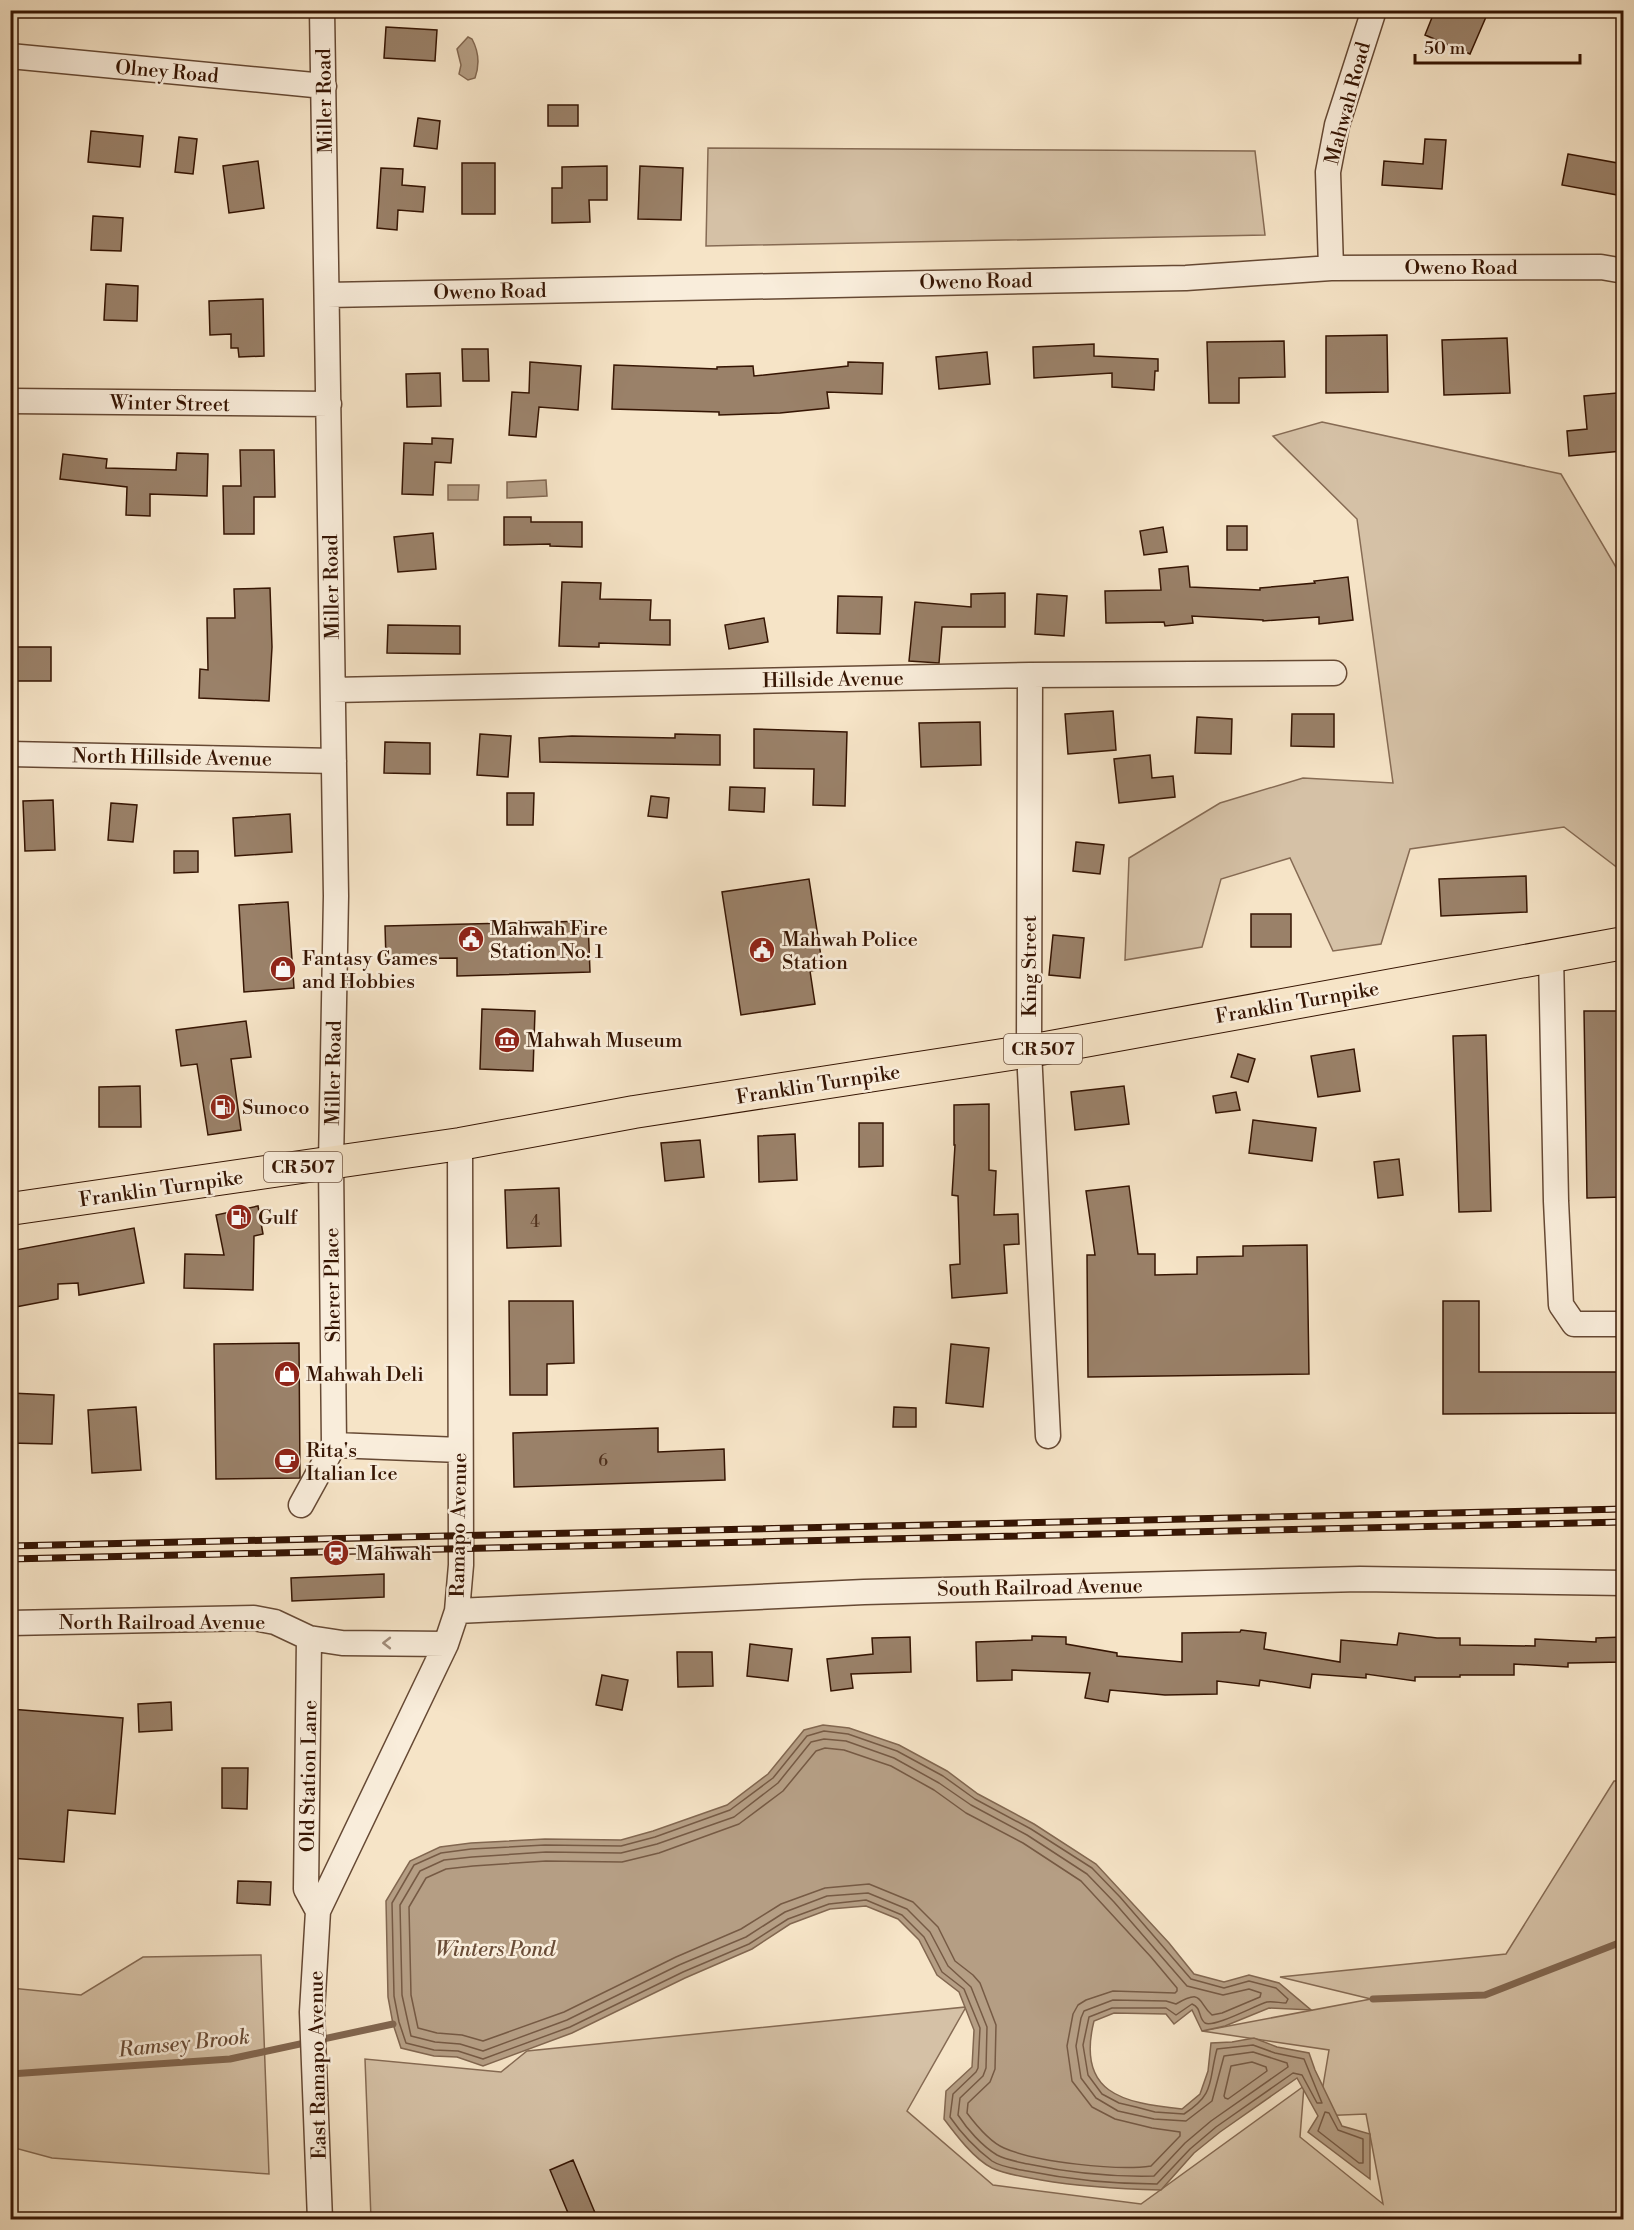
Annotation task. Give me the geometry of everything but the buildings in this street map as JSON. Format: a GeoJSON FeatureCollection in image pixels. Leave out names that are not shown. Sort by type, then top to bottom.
{"type":"FeatureCollection","features":[{"type":"Feature","properties":{"kind":"main road","name":"Franklin Turnpike"},"geometry":{"type":"LineString","coordinates":[[10,1209],[460,1144],[634,1113],[1029,1051],[1623,943]]}},
{"type":"Feature","properties":{"kind":"street","name":"Miller Road"},"geometry":{"type":"LineString","coordinates":[[322,10],[336,896],[331,1164]]}},
{"type":"Feature","properties":{"kind":"street","name":"Mahwah Road"},"geometry":{"type":"LineString","coordinates":[[1331,268],[1328,172],[1337,125],[1374,10]]}},
{"type":"Feature","properties":{"kind":"street","name":"Olney Road"},"geometry":{"type":"LineString","coordinates":[[10,56],[324,86]]}},
{"type":"Feature","properties":{"kind":"street","name":"Oweno Road"},"geometry":{"type":"LineString","coordinates":[[327,295],[1186,278],[1331,268],[1601,267],[1623,271]]}},
{"type":"Feature","properties":{"kind":"street","name":"Winter Street"},"geometry":{"type":"LineString","coordinates":[[10,401],[329,404]]}},
{"type":"Feature","properties":{"kind":"street","name":"Hillside Avenue"},"geometry":{"type":"LineString","coordinates":[[333,690],[1030,675],[1334,674]]}},
{"type":"Feature","properties":{"kind":"street","name":"King Street"},"geometry":{"type":"LineString","coordinates":[[1030,675],[1029,1051],[1048,1436]]}},
{"type":"Feature","properties":{"kind":"street","name":"North Hillside Avenue"},"geometry":{"type":"LineString","coordinates":[[10,754],[334,761]]}},
{"type":"Feature","properties":{"kind":"street"},"geometry":{"type":"LineString","coordinates":[[1551,955],[1556,1200],[1562,1305],[1574,1324],[1623,1324]]}},
{"type":"Feature","properties":{"kind":"street","name":"Ramapo Avenue"},"geometry":{"type":"LineString","coordinates":[[318,1911],[446,1644],[457,1611],[461,1565],[460,1144]]}},
{"type":"Feature","properties":{"kind":"street","name":"Sherer Place"},"geometry":{"type":"LineString","coordinates":[[302,1505],[334,1445],[331,1164]]}},
{"type":"Feature","properties":{"kind":"street"},"geometry":{"type":"LineString","coordinates":[[334,1445],[460,1450]]}},
{"type":"Feature","properties":{"kind":"street","name":"South Railroad Avenue"},"geometry":{"type":"LineString","coordinates":[[457,1611],[864,1592],[1360,1579],[1623,1583]]}},
{"type":"Feature","properties":{"kind":"street","name":"North Railroad Avenue"},"geometry":{"type":"LineString","coordinates":[[10,1623],[254,1618],[274,1622],[309,1638]]}},
{"type":"Feature","properties":{"kind":"street"},"geometry":{"type":"LineString","coordinates":[[309,1638],[342,1643],[446,1644]]}},
{"type":"Feature","properties":{"kind":"street","name":"Old Station Lane"},"geometry":{"type":"LineString","coordinates":[[309,1638],[306,1889],[318,1911]]}},
{"type":"Feature","properties":{"kind":"street","name":"East Ramapo Avenue"},"geometry":{"type":"LineString","coordinates":[[318,1911],[312,2012],[320,2220]]}},
{"type":"Feature","properties":{"kind":"shaded area"},"geometry":{"type":"Polygon","coordinates":[[[708,148],[1255,151],[1265,235],[706,246],[708,148]]]}},
{"type":"Feature","properties":{"kind":"shaded area"},"geometry":{"type":"Polygon","coordinates":[[[1322,422],[1561,474],[1623,579],[1623,872],[1564,827],[1410,849],[1381,944],[1333,951],[1290,858],[1221,879],[1202,947],[1125,960],[1129,858],[1220,803],[1303,778],[1393,783],[1357,519],[1273,436],[1322,422]]]}},
{"type":"Feature","properties":{"kind":"shaded area"},"geometry":{"type":"Polygon","coordinates":[[[1614,1781],[1623,1781],[1623,2219],[371,2219],[365,2059],[501,2072],[527,2051],[966,2007],[907,2111],[993,2185],[1141,2204],[1304,2086],[1300,2137],[1383,2204],[1366,2114],[1318,2116],[1329,2050],[1202,2031],[1371,1999],[1280,1977],[1506,1954],[1614,1781]]]}},
{"type":"Feature","properties":{"kind":"shaded area"},"geometry":{"type":"Polygon","coordinates":[[[261,1955],[269,2174],[52,2158],[11,2147],[11,1988],[81,1995],[143,1957],[261,1955]]]}},
{"type":"Feature","properties":{"kind":"water"},"geometry":{"type":"Polygon","coordinates":[[[468,37],[472,39],[477,53],[478,68],[475,78],[468,80],[459,74],[461,65],[457,49],[468,37]]]}},
{"type":"Feature","properties":{"kind":"water"},"geometry":{"type":"Polygon","coordinates":[[[546,480],[547,496],[507,498],[507,482],[546,480]]]}},
{"type":"Feature","properties":{"kind":"water"},"geometry":{"type":"Polygon","coordinates":[[[448,485],[479,485],[478,500],[448,500],[448,485]]]}},
{"type":"Feature","properties":{"kind":"water","name":"Winters Pond"},"geometry":{"type":"Polygon","coordinates":[[[823,1725],[849,1728],[899,1745],[947,1771],[978,1794],[1034,1824],[1096,1864],[1169,1943],[1194,1974],[1224,1982],[1249,1975],[1279,1983],[1311,2010],[1269,2008],[1225,2026],[1202,2031],[1192,2010],[1174,2024],[1166,2014],[1114,2013],[1094,2021],[1090,2045],[1092,2064],[1098,2079],[1109,2090],[1123,2098],[1140,2103],[1182,2109],[1200,2094],[1208,2071],[1211,2043],[1254,2038],[1277,2047],[1309,2053],[1342,2126],[1370,2134],[1370,2179],[1308,2132],[1318,2116],[1297,2078],[1194,2153],[1161,2190],[1071,2184],[1016,2176],[992,2168],[972,2153],[944,2119],[946,2091],[972,2067],[974,2030],[959,1992],[937,1975],[919,1940],[898,1919],[866,1906],[830,1909],[790,1924],[752,1949],[685,1978],[572,2033],[483,2066],[457,2057],[434,2056],[401,2048],[393,2024],[388,1997],[386,1901],[410,1861],[440,1847],[471,1843],[545,1839],[621,1840],[653,1831],[727,1805],[768,1774],[804,1730],[823,1725]]]}},
{"type":"Feature","properties":{"kind":"waterway"},"geometry":{"type":"LineString","coordinates":[[1373,1999],[1485,1995],[1624,1941]]}},
{"type":"Feature","properties":{"kind":"waterway","name":"Ramsey Brook"},"geometry":{"type":"LineString","coordinates":[[10,2074],[230,2059],[393,2024]]}},
{"type":"Feature","properties":{"kind":"railway"},"geometry":{"type":"LineString","coordinates":[[10,1546],[1624,1509]]}},
{"type":"Feature","properties":{"kind":"railway"},"geometry":{"type":"LineString","coordinates":[[10,1559],[1624,1522]]}},
{"type":"Feature","properties":{"kind":"place","name":"Mahwah Fire Station No. 1"},"geometry":{"type":"Point","coordinates":[471,939]}},
{"type":"Feature","properties":{"kind":"place","name":"Mahwah Police Station"},"geometry":{"type":"Point","coordinates":[762,950]}},
{"type":"Feature","properties":{"kind":"place","name":"Fantasy Games and Hobbies"},"geometry":{"type":"Point","coordinates":[283,969]}},
{"type":"Feature","properties":{"kind":"place","name":"Mahwah Museum"},"geometry":{"type":"Point","coordinates":[507,1040]}},
{"type":"Feature","properties":{"kind":"place","name":"Sunoco"},"geometry":{"type":"Point","coordinates":[223,1107]}},
{"type":"Feature","properties":{"kind":"place","name":"Gulf"},"geometry":{"type":"Point","coordinates":[239,1217]}},
{"type":"Feature","properties":{"kind":"place","name":"Mahwah Deli"},"geometry":{"type":"Point","coordinates":[287,1374]}},
{"type":"Feature","properties":{"kind":"place","name":"Rita's Italian Ice"},"geometry":{"type":"Point","coordinates":[287,1461]}},
{"type":"Feature","properties":{"kind":"place","name":"Mahwah"},"geometry":{"type":"Point","coordinates":[336,1553]}}]}
